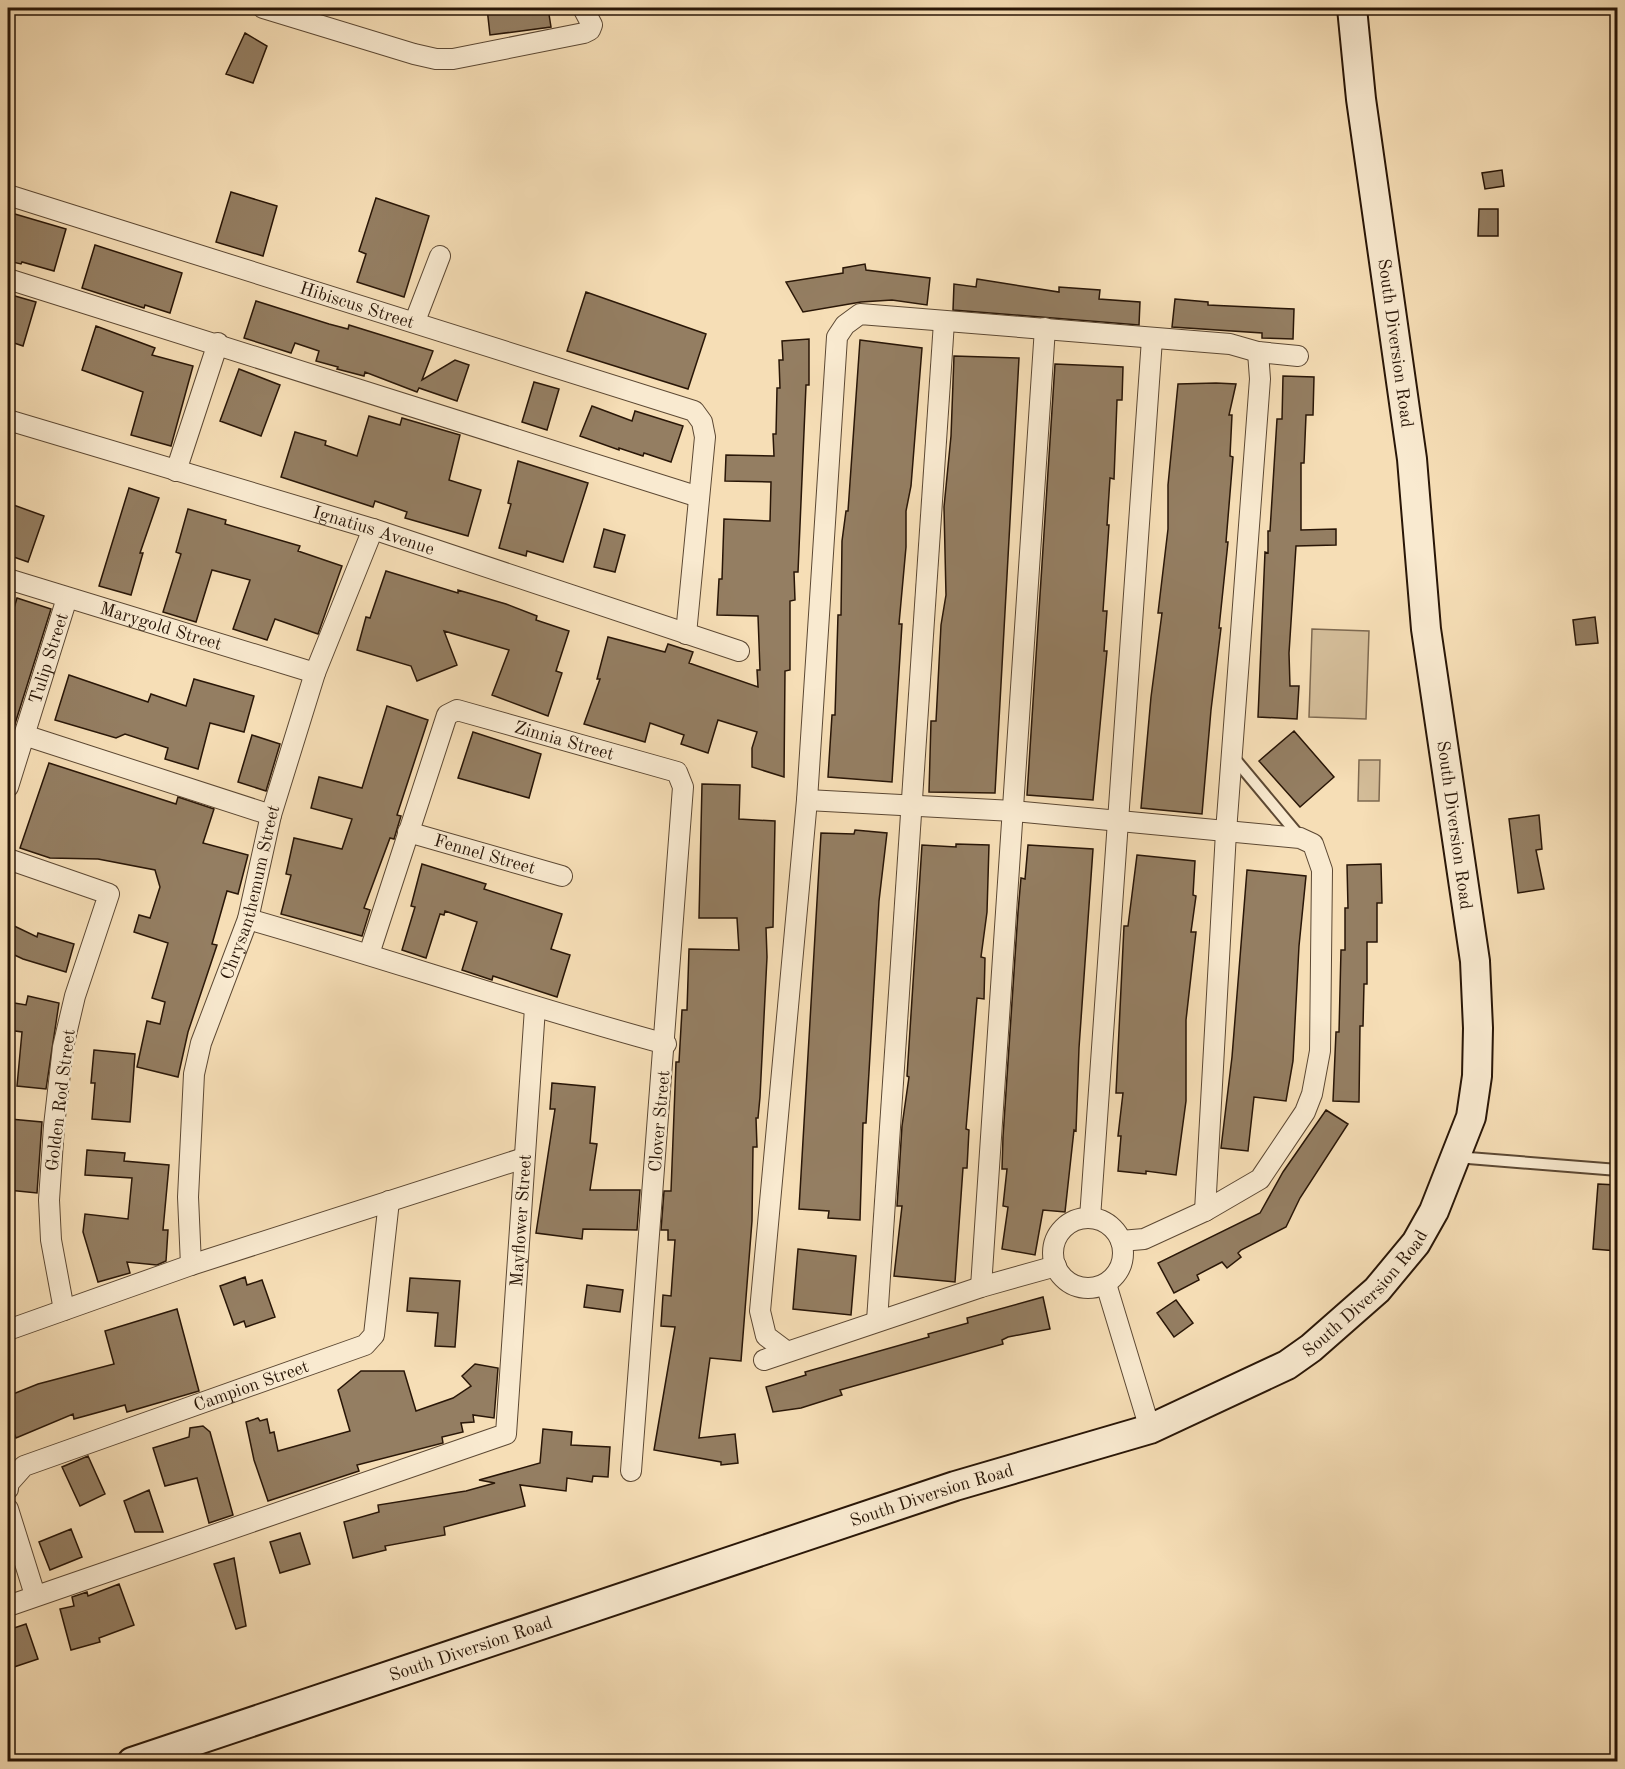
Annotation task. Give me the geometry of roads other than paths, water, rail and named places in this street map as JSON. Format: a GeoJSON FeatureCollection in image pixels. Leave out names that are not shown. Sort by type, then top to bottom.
{"type":"FeatureCollection","features":[{"type":"Feature","properties":{"kind":"main road","name":"South Diversion Road"},"geometry":{"type":"LineString","coordinates":[[132,1761],[955,1486],[1150,1429],[1287,1365],[1352,1314],[1377,1290],[1416,1243],[1434,1211],[1471,1117],[1477,1076],[1475,961],[1426,629],[1412,459],[1361,99],[1352,8]]}},
{"type":"Feature","properties":{"kind":"street"},"geometry":{"type":"LineString","coordinates":[[263,8],[436,59],[453,59],[584,33],[590,30],[592,25],[583,8]]}},
{"type":"Feature","properties":{"kind":"street","name":"Hibiscus Street"},"geometry":{"type":"LineString","coordinates":[[8,195],[415,321],[694,411],[702,422],[705,437],[699,497]]}},
{"type":"Feature","properties":{"kind":"street"},"geometry":{"type":"LineString","coordinates":[[415,321],[440,256]]}},
{"type":"Feature","properties":{"kind":"street"},"geometry":{"type":"LineString","coordinates":[[8,279],[699,497],[686,634]]}},
{"type":"Feature","properties":{"kind":"street"},"geometry":{"type":"LineString","coordinates":[[786,1351],[766,1336],[760,1311],[807,800],[837,337],[845,325],[860,314],[1230,344],[1258,352],[1298,356]]}},
{"type":"Feature","properties":{"kind":"street"},"geometry":{"type":"LineString","coordinates":[[877,1321],[944,322]]}},
{"type":"Feature","properties":{"kind":"street"},"geometry":{"type":"LineString","coordinates":[[981,1287],[1045,328]]}},
{"type":"Feature","properties":{"kind":"street"},"geometry":{"type":"LineString","coordinates":[[1090,1218],[1152,339]]}},
{"type":"Feature","properties":{"kind":"street"},"geometry":{"type":"LineString","coordinates":[[176,471],[218,344]]}},
{"type":"Feature","properties":{"kind":"street"},"geometry":{"type":"LineString","coordinates":[[1205,1211],[1226,832],[1234,758],[1260,379],[1258,352]]}},
{"type":"Feature","properties":{"kind":"street","name":"Ignatius Avenue"},"geometry":{"type":"LineString","coordinates":[[8,420],[373,530],[739,651]]}},
{"type":"Feature","properties":{"kind":"street","name":"Chrysanthemum Street"},"geometry":{"type":"LineString","coordinates":[[191,1265],[188,1197],[194,1074],[201,1043],[248,919],[271,815],[315,673],[373,530]]}},
{"type":"Feature","properties":{"kind":"street","name":"Marygold Street"},"geometry":{"type":"LineString","coordinates":[[8,579],[315,673]]}},
{"type":"Feature","properties":{"kind":"street","name":"Tulip Street"},"geometry":{"type":"LineString","coordinates":[[8,787],[67,598]]}},
{"type":"Feature","properties":{"kind":"street","name":"Zinnia Street"},"geometry":{"type":"LineString","coordinates":[[408,832],[447,715],[451,711],[457,710],[676,772]]}},
{"type":"Feature","properties":{"kind":"street"},"geometry":{"type":"LineString","coordinates":[[24,735],[271,815]]}},
{"type":"Feature","properties":{"kind":"street","name":"Clover Street"},"geometry":{"type":"LineString","coordinates":[[632,1471],[666,1044],[683,787],[676,772]]}},
{"type":"Feature","properties":{"kind":"street"},"geometry":{"type":"LineString","coordinates":[[807,800],[1013,811],[1300,838],[1313,844],[1322,870],[1320,1051],[1312,1094],[1305,1112],[1260,1179],[1205,1211],[1144,1239],[1121,1242]]}},
{"type":"Feature","properties":{"kind":"street"},"geometry":{"type":"LineString","coordinates":[[369,954],[408,832]]}},
{"type":"Feature","properties":{"kind":"street","name":"Fennel Street"},"geometry":{"type":"LineString","coordinates":[[408,832],[562,876]]}},
{"type":"Feature","properties":{"kind":"street","name":"Golden Rod Street"},"geometry":{"type":"LineString","coordinates":[[8,859],[109,894],[75,996],[65,1037],[54,1126],[49,1200],[51,1239],[64,1310]]}},
{"type":"Feature","properties":{"kind":"street"},"geometry":{"type":"LineString","coordinates":[[248,919],[369,954],[535,1008],[666,1044]]}},
{"type":"Feature","properties":{"kind":"street","name":"Mayflower Street"},"geometry":{"type":"LineString","coordinates":[[35,1595],[506,1434],[535,1008]]}},
{"type":"Feature","properties":{"kind":"street"},"geometry":{"type":"LineString","coordinates":[[8,1330],[191,1265],[524,1158]]}},
{"type":"Feature","properties":{"kind":"street","name":"Campion Street"},"geometry":{"type":"LineString","coordinates":[[8,1489],[8,1484],[24,1466],[365,1345],[374,1335],[389,1201]]}},
{"type":"Feature","properties":{"kind":"street"},"geometry":{"type":"LineString","coordinates":[[1090,1218],[1109,1224],[1121,1242],[1123,1260],[1119,1269],[1106,1284],[1086,1288],[1077,1286],[1060,1275],[1056,1266],[1054,1246],[1057,1237],[1071,1222],[1090,1218]]}},
{"type":"Feature","properties":{"kind":"street"},"geometry":{"type":"LineString","coordinates":[[764,1360],[981,1287],[1056,1266]]}},
{"type":"Feature","properties":{"kind":"street"},"geometry":{"type":"LineString","coordinates":[[1106,1284],[1150,1429]]}},
{"type":"Feature","properties":{"kind":"street"},"geometry":{"type":"LineString","coordinates":[[8,1509],[35,1595],[8,1606]]}},
{"type":"Feature","properties":{"kind":"lane"},"geometry":{"type":"LineString","coordinates":[[1234,758],[1300,838]]}},
{"type":"Feature","properties":{"kind":"lane"},"geometry":{"type":"LineString","coordinates":[[1456,1157],[1617,1170]]}}]}
